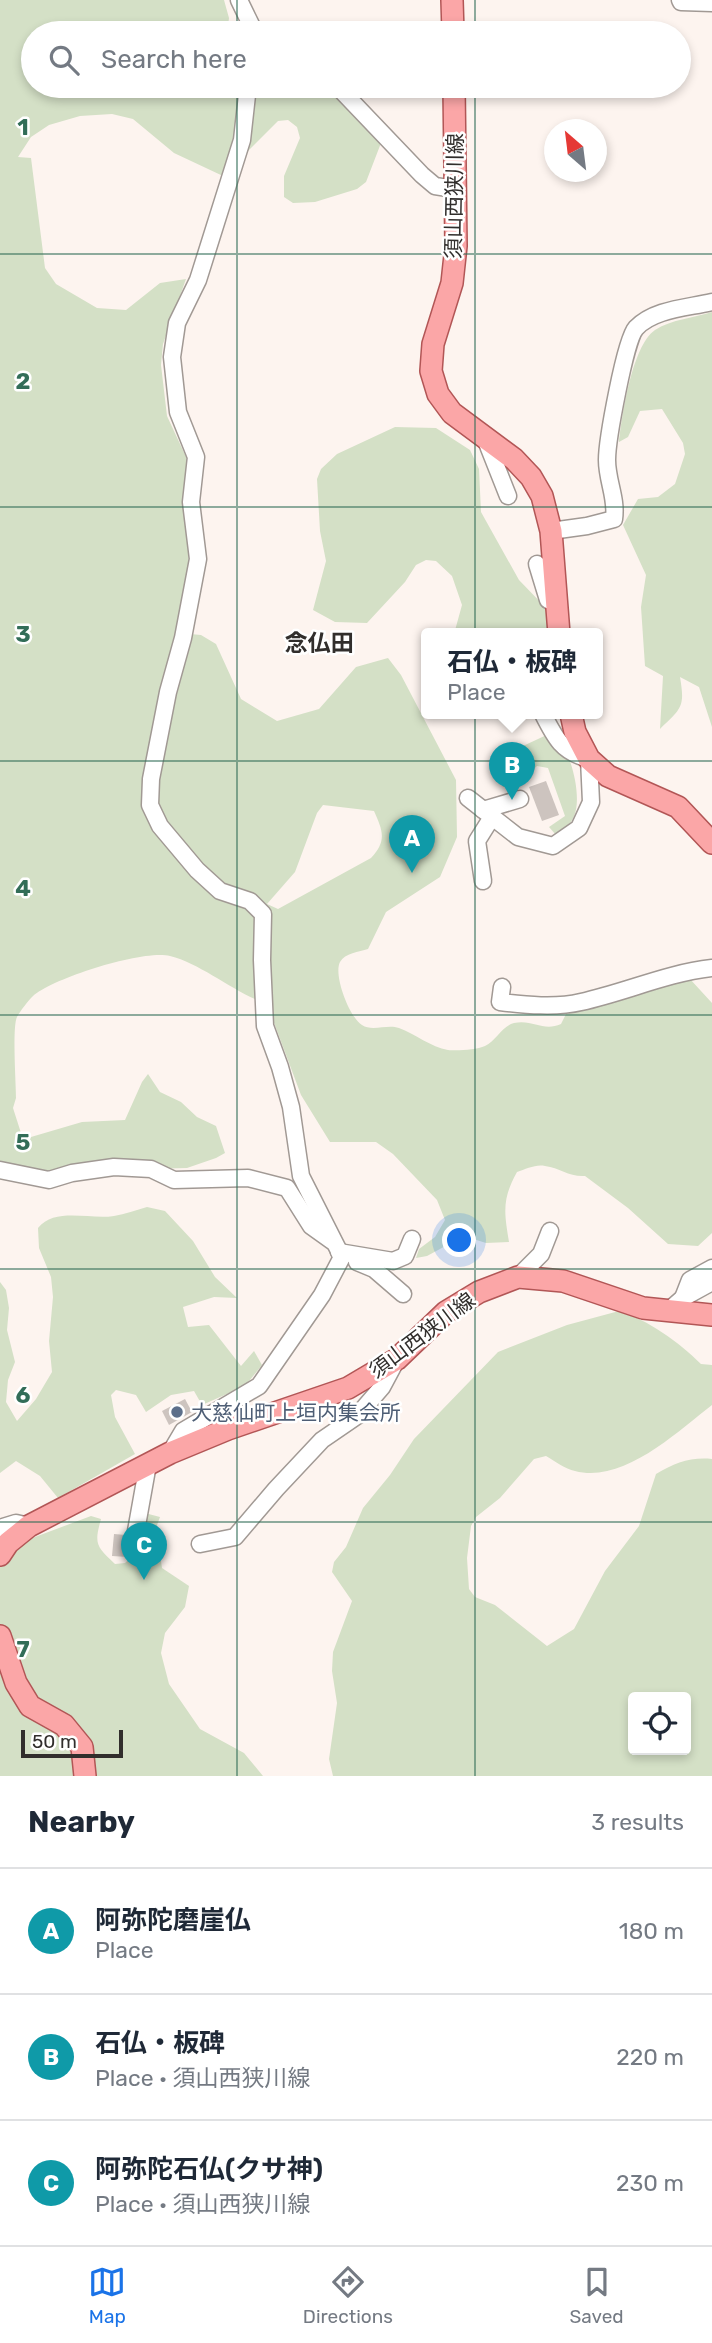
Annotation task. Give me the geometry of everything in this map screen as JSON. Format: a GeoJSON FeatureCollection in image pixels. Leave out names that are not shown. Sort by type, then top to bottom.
{"type":"FeatureCollection","features":[{"type":"Feature","properties":{"kind":"main road"},"geometry":{"type":"LineString","coordinates":[[452,0],[453,21]]}},
{"type":"Feature","properties":{"kind":"main road","name":"須山西狭川線"},"geometry":{"type":"LineString","coordinates":[[454,98],[456,246],[452,282],[433,344],[431,371],[438,394],[452,413],[514,459],[531,477],[542,496],[551,531],[559,628]]}},
{"type":"Feature","properties":{"kind":"main road"},"geometry":{"type":"LineString","coordinates":[[572,719],[575,732],[589,759],[608,776],[678,807],[708,833]]}},
{"type":"Feature","properties":{"kind":"main road","name":"須山西狭川線"},"geometry":{"type":"LineString","coordinates":[[2,1543],[170,1453],[228,1429],[348,1388],[397,1359],[446,1312],[479,1292],[518,1278],[563,1280],[643,1308],[676,1304],[712,1314]]}},
{"type":"Feature","properties":{"kind":"main road"},"geometry":{"type":"LineString","coordinates":[[0,1636],[16,1683],[30,1706],[64,1725],[82,1747],[85,1776]]}},
{"type":"Feature","properties":{"kind":"street"},"geometry":{"type":"LineString","coordinates":[[239,0],[249,21]]}},
{"type":"Feature","properties":{"kind":"street"},"geometry":{"type":"LineString","coordinates":[[680,0],[712,3]]}},
{"type":"Feature","properties":{"kind":"street"},"geometry":{"type":"LineString","coordinates":[[170,1453],[183,1431],[259,1386],[322,1295],[338,1250],[301,1175],[291,1107],[265,1026],[263,914],[250,901],[220,891],[197,870],[160,826],[150,805],[151,779],[198,559],[191,502],[196,457],[177,412],[172,357],[177,323],[198,280],[242,140],[247,98]]}},
{"type":"Feature","properties":{"kind":"street"},"geometry":{"type":"LineString","coordinates":[[348,98],[422,175],[435,186],[454,189]]}},
{"type":"Feature","properties":{"kind":"street"},"geometry":{"type":"LineString","coordinates":[[551,531],[614,519],[616,507],[607,461],[624,362],[635,330],[655,315],[712,302]]}},
{"type":"Feature","properties":{"kind":"street"},"geometry":{"type":"LineString","coordinates":[[485,438],[508,496]]}},
{"type":"Feature","properties":{"kind":"street"},"geometry":{"type":"LineString","coordinates":[[537,564],[548,600],[557,604]]}},
{"type":"Feature","properties":{"kind":"street"},"geometry":{"type":"LineString","coordinates":[[468,797],[518,837],[553,846],[579,828],[591,802],[589,759],[573,755],[555,738],[546,719]]}},
{"type":"Feature","properties":{"kind":"street"},"geometry":{"type":"LineString","coordinates":[[483,881],[477,841],[487,814],[520,799]]}},
{"type":"Feature","properties":{"kind":"street"},"geometry":{"type":"LineString","coordinates":[[502,987],[500,1002],[528,1006],[579,1003],[682,971],[712,968]]}},
{"type":"Feature","properties":{"kind":"street"},"geometry":{"type":"LineString","coordinates":[[0,1170],[49,1180],[72,1173],[114,1167],[151,1169],[174,1180],[248,1178],[287,1188],[310,1226],[338,1250],[374,1269],[403,1293]]}},
{"type":"Feature","properties":{"kind":"street"},"geometry":{"type":"LineString","coordinates":[[518,1278],[541,1254],[550,1231]]}},
{"type":"Feature","properties":{"kind":"street"},"geometry":{"type":"LineString","coordinates":[[338,1250],[393,1261],[405,1256],[412,1239]]}},
{"type":"Feature","properties":{"kind":"street"},"geometry":{"type":"LineString","coordinates":[[676,1304],[690,1280],[712,1268]]}},
{"type":"Feature","properties":{"kind":"street"},"geometry":{"type":"LineString","coordinates":[[676,1304],[712,1282]]}},
{"type":"Feature","properties":{"kind":"street"},"geometry":{"type":"LineString","coordinates":[[200,1544],[235,1537],[323,1440],[357,1416],[382,1387],[397,1359]]}},
{"type":"Feature","properties":{"kind":"street"},"geometry":{"type":"LineString","coordinates":[[135,1531],[148,1464]]}},
{"type":"Feature","properties":{"kind":"green space"},"geometry":{"type":"Polygon","coordinates":[[[0,0],[224,0],[229,21],[21,21],[21,98],[338,98],[381,143],[366,182],[357,189],[315,202],[293,203],[284,197],[284,176],[300,138],[297,127],[288,120],[278,121],[223,176],[174,153],[133,119],[112,114],[80,116],[49,125],[31,137],[18,157],[31,158],[45,268],[56,284],[97,308],[126,310],[160,283],[186,279],[163,344],[161,365],[167,416],[187,459],[190,634],[201,635],[216,644],[241,699],[277,721],[319,709],[356,667],[388,658],[401,675],[421,713],[421,719],[424,719],[456,780],[457,837],[440,877],[386,912],[368,949],[349,955],[340,962],[338,968],[341,986],[357,1021],[366,1027],[399,1028],[442,1048],[467,1050],[485,1046],[514,1023],[555,1026],[561,1024],[566,1014],[609,999],[690,979],[712,1003],[712,1233],[698,1246],[668,1244],[628,1208],[585,1176],[538,1166],[517,1172],[509,1190],[505,1214],[509,1242],[486,1243],[464,1236],[427,1256],[416,1258],[419,1249],[435,1237],[445,1220],[437,1200],[393,1154],[376,1142],[330,1142],[301,1095],[267,1004],[194,965],[170,956],[140,957],[99,967],[59,981],[33,996],[17,1017],[14,1043],[16,1098],[13,1108],[21,1133],[31,1137],[82,1122],[125,1120],[148,1074],[160,1092],[181,1102],[197,1117],[216,1126],[225,1153],[187,1168],[63,1171],[0,1168],[0,0]],[[323,805],[317,813],[295,872],[267,904],[278,909],[371,858],[381,841],[380,824],[374,811],[323,805]]]}},
{"type":"Feature","properties":{"kind":"green space"},"geometry":{"type":"Polygon","coordinates":[[[712,312],[712,727],[699,687],[680,677],[682,701],[673,716],[660,729],[663,676],[645,666],[641,607],[646,575],[623,525],[638,499],[658,497],[675,484],[685,454],[683,443],[662,409],[640,411],[628,437],[619,442],[620,430],[634,365],[647,338],[655,330],[669,323],[712,312]]]}},
{"type":"Feature","properties":{"kind":"green space"},"geometry":{"type":"Polygon","coordinates":[[[395,427],[436,428],[470,450],[479,469],[481,512],[519,580],[547,609],[549,628],[456,628],[462,605],[452,576],[436,561],[426,560],[416,565],[405,582],[367,623],[335,622],[313,610],[326,561],[320,531],[317,479],[321,469],[337,454],[395,427]]]}},
{"type":"Feature","properties":{"kind":"green space"},"geometry":{"type":"Polygon","coordinates":[[[553,732],[570,761],[577,800],[572,820],[556,835],[549,827],[565,816],[548,768],[537,766],[513,787],[503,787],[494,771],[497,760],[506,754],[553,732]]]}},
{"type":"Feature","properties":{"kind":"green space"},"geometry":{"type":"Polygon","coordinates":[[[147,1207],[165,1211],[193,1241],[215,1277],[237,1298],[214,1297],[183,1307],[188,1327],[209,1325],[241,1366],[254,1351],[262,1365],[245,1386],[202,1405],[194,1391],[171,1395],[146,1412],[136,1395],[116,1390],[111,1395],[115,1417],[135,1454],[58,1498],[40,1476],[16,1461],[0,1473],[0,1282],[6,1290],[9,1308],[7,1330],[15,1362],[8,1380],[6,1402],[17,1421],[36,1399],[52,1372],[49,1341],[53,1297],[51,1277],[39,1248],[38,1228],[45,1222],[63,1216],[105,1217],[147,1207]]]}},
{"type":"Feature","properties":{"kind":"green space"},"geometry":{"type":"Polygon","coordinates":[[[619,1311],[652,1326],[701,1364],[712,1365],[712,1405],[666,1441],[630,1463],[593,1473],[575,1471],[546,1456],[534,1459],[500,1498],[476,1517],[471,1526],[467,1558],[469,1589],[475,1597],[495,1605],[547,1646],[574,1629],[605,1571],[639,1526],[656,1474],[683,1462],[712,1459],[712,1776],[333,1776],[329,1759],[337,1703],[332,1671],[333,1652],[352,1601],[332,1572],[334,1562],[346,1547],[363,1508],[414,1439],[498,1352],[567,1325],[619,1311]]]}},
{"type":"Feature","properties":{"kind":"green space"},"geometry":{"type":"Polygon","coordinates":[[[137,1511],[160,1517],[156,1528],[162,1568],[189,1586],[185,1607],[165,1633],[161,1653],[169,1684],[200,1729],[244,1753],[263,1776],[0,1776],[0,1559],[19,1543],[91,1516],[101,1519],[97,1539],[100,1548],[115,1564],[125,1563],[134,1555],[137,1511]]]}},
{"type":"Feature","properties":{"kind":"building"},"geometry":{"type":"Polygon","coordinates":[[[546,781],[559,815],[542,821],[529,787],[546,781]]]}},
{"type":"Feature","properties":{"kind":"building","name":"大慈仙町上垣内集会所"},"geometry":{"type":"Polygon","coordinates":[[[185,1399],[192,1412],[169,1425],[162,1411],[185,1399]]]}},
{"type":"Feature","properties":{"kind":"building"},"geometry":{"type":"Polygon","coordinates":[[[114,1534],[126,1535],[129,1539],[128,1557],[112,1556],[114,1534]]]}},
{"type":"Feature","properties":{"kind":"place","name":"石仏・板碑"},"geometry":{"type":"Point","coordinates":[512,800]}},
{"type":"Feature","properties":{"kind":"place","name":"阿弥陀磨崖仏"},"geometry":{"type":"Point","coordinates":[412,873]}},
{"type":"Feature","properties":{"kind":"place","name":"大慈仙町上垣内集会所"},"geometry":{"type":"Point","coordinates":[177,1412]}},
{"type":"Feature","properties":{"kind":"place","name":"阿弥陀石仏(クサ神)"},"geometry":{"type":"Point","coordinates":[144,1580]}},
{"type":"Feature","properties":{"kind":"district","name":"念仏田"},"geometry":{"type":"Point","coordinates":[319,643]}}]}
